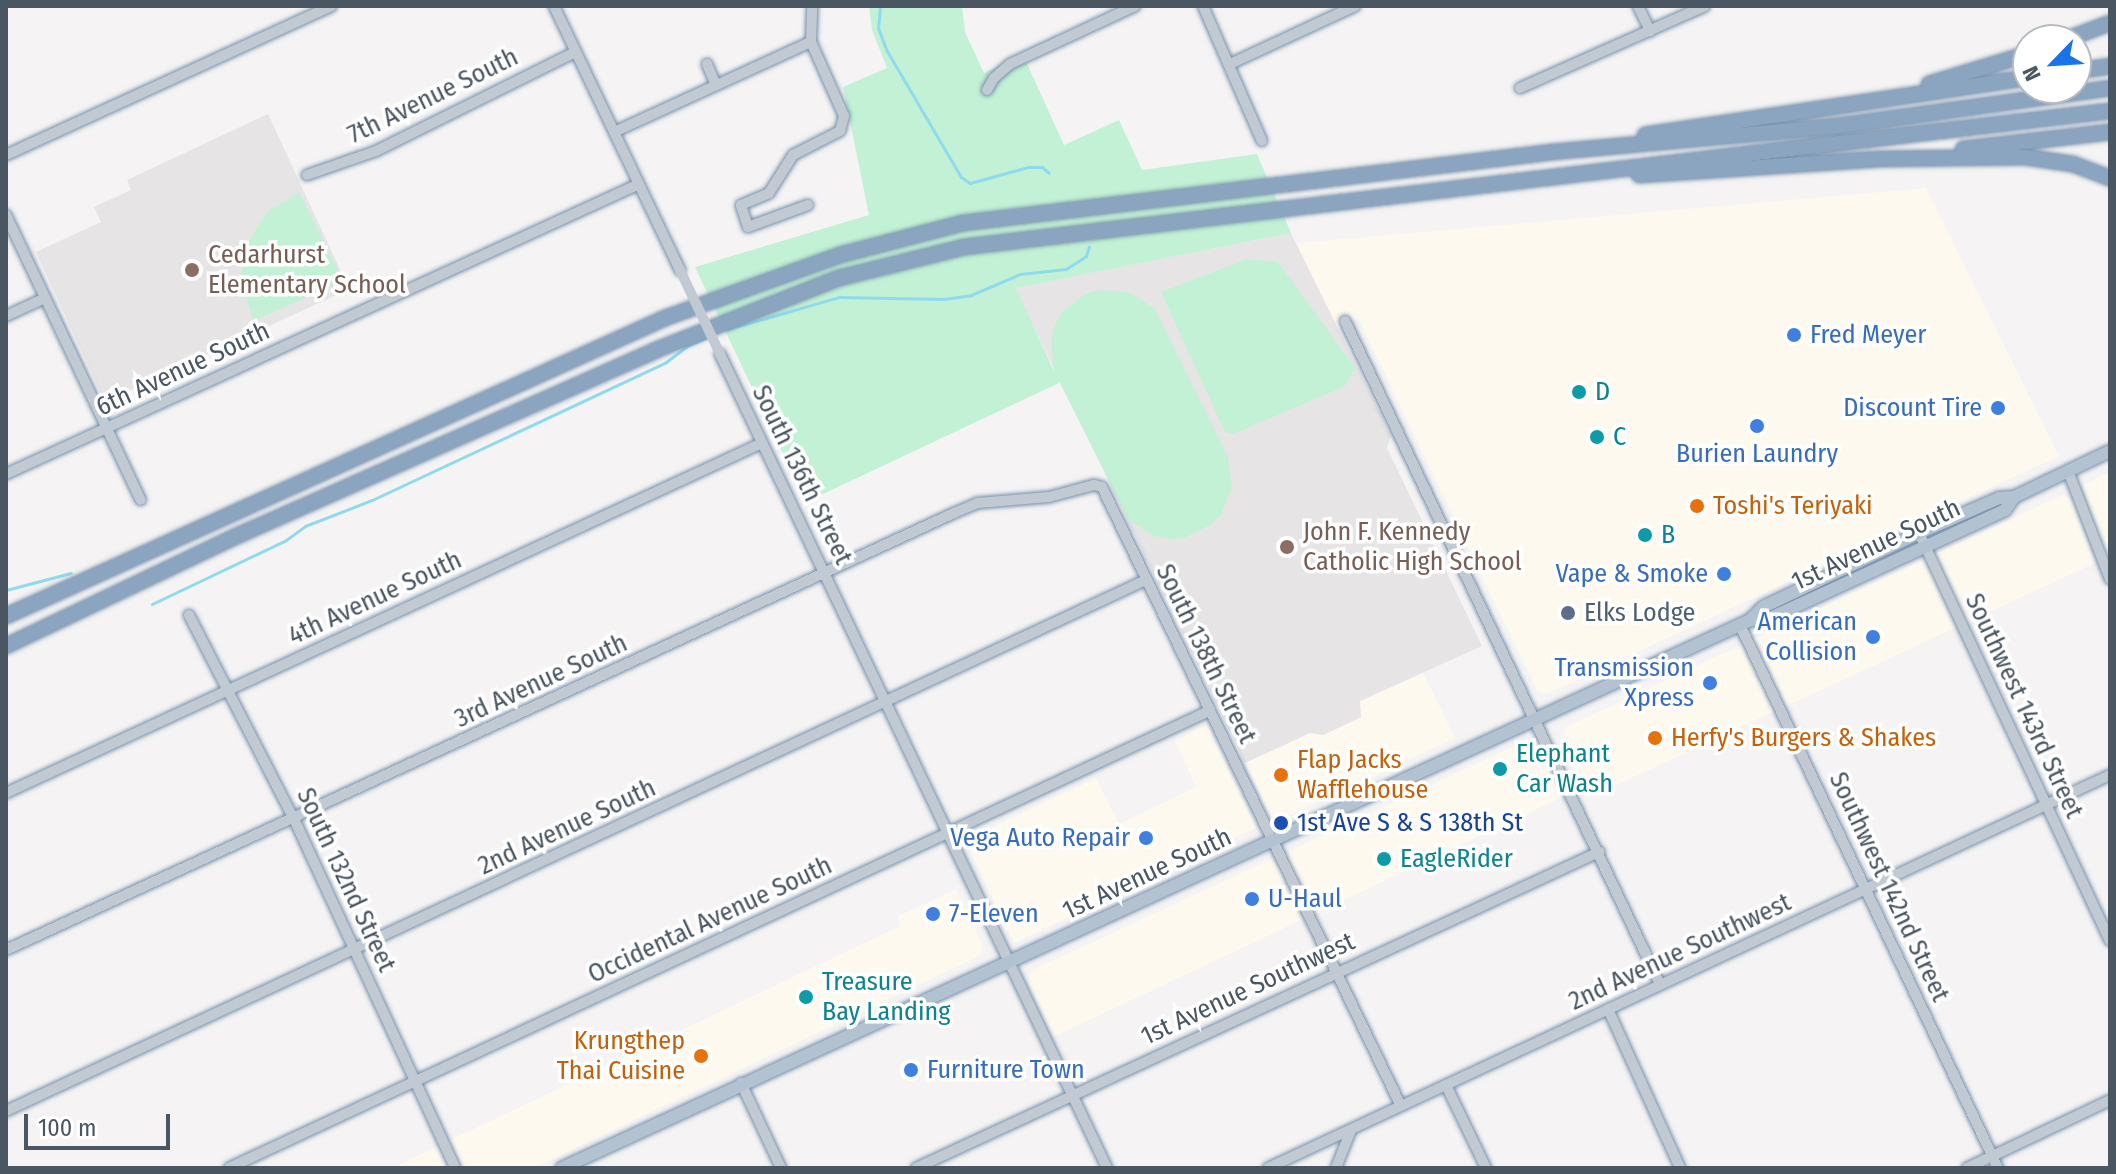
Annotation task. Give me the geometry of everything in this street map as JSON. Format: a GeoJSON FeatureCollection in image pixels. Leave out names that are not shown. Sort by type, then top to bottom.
{"type":"FeatureCollection","features":[{"type":"Feature","properties":{"kind":"highway"},"geometry":{"type":"LineString","coordinates":[[1868,100],[2012,59]]}},
{"type":"Feature","properties":{"kind":"highway"},"geometry":{"type":"LineString","coordinates":[[1553,152],[1868,100],[2012,80]]}},
{"type":"Feature","properties":{"kind":"highway"},"geometry":{"type":"LineString","coordinates":[[6,616],[665,318],[840,255],[963,223],[1553,152],[1837,126],[2110,88]]}},
{"type":"Feature","properties":{"kind":"highway"},"geometry":{"type":"LineString","coordinates":[[6,646],[239,535],[656,350],[839,278],[964,247],[2110,111]]}},
{"type":"Feature","properties":{"kind":"highway"},"geometry":{"type":"LineString","coordinates":[[1879,159],[2110,132]]}},
{"type":"Feature","properties":{"kind":"highway"},"geometry":{"type":"LineString","coordinates":[[1491,183],[1879,159],[2025,157],[2073,164],[2110,178]]}},
{"type":"Feature","properties":{"kind":"highway"},"geometry":{"type":"LineString","coordinates":[[6,606],[60,594]]}},
{"type":"Feature","properties":{"kind":"highway"},"geometry":{"type":"LineString","coordinates":[[6,639],[79,613]]}},
{"type":"Feature","properties":{"kind":"main road","name":"1st Avenue South"},"geometry":{"type":"LineString","coordinates":[[562,1168],[1745,622],[1763,607],[1919,533],[1999,498],[2014,497],[2110,451]]}},
{"type":"Feature","properties":{"kind":"main road","name":"1st Avenue South"},"geometry":{"type":"LineString","coordinates":[[1745,622],[1768,619],[2005,510],[2014,497]]}},
{"type":"Feature","properties":{"kind":"street"},"geometry":{"type":"LineString","coordinates":[[6,155],[331,6]]}},
{"type":"Feature","properties":{"kind":"street","name":"South 136th Street"},"geometry":{"type":"LineString","coordinates":[[554,6],[1107,1168]]}},
{"type":"Feature","properties":{"kind":"street"},"geometry":{"type":"LineString","coordinates":[[808,205],[748,227],[741,205],[769,193],[793,155],[840,131],[844,116],[811,42],[812,6]]}},
{"type":"Feature","properties":{"kind":"street"},"geometry":{"type":"LineString","coordinates":[[987,90],[994,78],[1010,64],[1135,6]]}},
{"type":"Feature","properties":{"kind":"street"},"geometry":{"type":"LineString","coordinates":[[1203,6],[1262,141]]}},
{"type":"Feature","properties":{"kind":"street"},"geometry":{"type":"LineString","coordinates":[[1230,64],[1355,6]]}},
{"type":"Feature","properties":{"kind":"street"},"geometry":{"type":"LineString","coordinates":[[1638,6],[1650,31]]}},
{"type":"Feature","properties":{"kind":"street"},"geometry":{"type":"LineString","coordinates":[[1520,88],[1705,6]]}},
{"type":"Feature","properties":{"kind":"street"},"geometry":{"type":"LineString","coordinates":[[614,132],[811,42]]}},
{"type":"Feature","properties":{"kind":"street","name":"7th Avenue South"},"geometry":{"type":"LineString","coordinates":[[307,175],[376,151],[575,52]]}},
{"type":"Feature","properties":{"kind":"street"},"geometry":{"type":"LineString","coordinates":[[707,64],[716,85]]}},
{"type":"Feature","properties":{"kind":"street","name":"6th Avenue South"},"geometry":{"type":"LineString","coordinates":[[6,474],[639,184]]}},
{"type":"Feature","properties":{"kind":"street"},"geometry":{"type":"LineString","coordinates":[[6,215],[141,500]]}},
{"type":"Feature","properties":{"kind":"street"},"geometry":{"type":"LineString","coordinates":[[6,316],[45,298]]}},
{"type":"Feature","properties":{"kind":"street"},"geometry":{"type":"LineString","coordinates":[[1345,321],[1660,984]]}},
{"type":"Feature","properties":{"kind":"street","name":"4th Avenue South"},"geometry":{"type":"LineString","coordinates":[[6,793],[762,443]]}},
{"type":"Feature","properties":{"kind":"street"},"geometry":{"type":"LineString","coordinates":[[2068,471],[2110,579]]}},
{"type":"Feature","properties":{"kind":"street","name":"3rd Avenue South"},"geometry":{"type":"LineString","coordinates":[[6,950],[978,503],[1049,497],[1094,485],[1102,487]]}},
{"type":"Feature","properties":{"kind":"street","name":"South 138th Street"},"geometry":{"type":"LineString","coordinates":[[1102,487],[1401,1106]]}},
{"type":"Feature","properties":{"kind":"street","name":"Southwest 143rd Street"},"geometry":{"type":"LineString","coordinates":[[1919,533],[2110,940]]}},
{"type":"Feature","properties":{"kind":"street","name":"2nd Avenue South"},"geometry":{"type":"LineString","coordinates":[[6,1111],[1146,580]]}},
{"type":"Feature","properties":{"kind":"street","name":"South 132nd Street"},"geometry":{"type":"LineString","coordinates":[[189,615],[294,819],[455,1168]]}},
{"type":"Feature","properties":{"kind":"street","name":"Southwest 142nd Street"},"geometry":{"type":"LineString","coordinates":[[1745,622],[1998,1168]]}},
{"type":"Feature","properties":{"kind":"street","name":"Occidental Avenue South"},"geometry":{"type":"LineString","coordinates":[[229,1168],[1209,711]]}},
{"type":"Feature","properties":{"kind":"street","name":"2nd Avenue Southwest"},"geometry":{"type":"LineString","coordinates":[[1268,1168],[2110,775]]}},
{"type":"Feature","properties":{"kind":"street","name":"1st Avenue Southwest"},"geometry":{"type":"LineString","coordinates":[[916,1168],[1599,852]]}},
{"type":"Feature","properties":{"kind":"street"},"geometry":{"type":"LineString","coordinates":[[1608,1009],[1680,1168]]}},
{"type":"Feature","properties":{"kind":"street"},"geometry":{"type":"LineString","coordinates":[[741,1083],[781,1168]]}},
{"type":"Feature","properties":{"kind":"street"},"geometry":{"type":"LineString","coordinates":[[1446,1085],[1486,1168]]}},
{"type":"Feature","properties":{"kind":"street"},"geometry":{"type":"LineString","coordinates":[[1967,1168],[2110,1100]]}},
{"type":"Feature","properties":{"kind":"street"},"geometry":{"type":"LineString","coordinates":[[1336,1168],[1351,1130]]}},
{"type":"Feature","properties":{"kind":"shaded area","name":"Cedarhurst Elementary School"},"geometry":{"type":"Polygon","coordinates":[[[268,114],[349,289],[105,402],[36,252],[101,222],[94,207],[131,190],[127,180],[268,114]]]}},
{"type":"Feature","properties":{"kind":"shaded area"},"geometry":{"type":"Polygon","coordinates":[[[1926,188],[2059,456],[1547,694],[1537,690],[1358,318],[1335,328],[1296,243],[1926,188]]]}},
{"type":"Feature","properties":{"kind":"shaded area","name":"John F. Kennedy Catholic High School"},"geometry":{"type":"Polygon","coordinates":[[[1291,233],[1391,436],[1387,448],[1482,646],[1360,701],[1361,717],[1323,735],[1310,733],[1245,763],[1015,288],[1291,233]]]}},
{"type":"Feature","properties":{"kind":"shaded area"},"geometry":{"type":"Polygon","coordinates":[[[2110,472],[2110,567],[2083,489],[2084,484],[2110,472]]]}},
{"type":"Feature","properties":{"kind":"shaded area"},"geometry":{"type":"Polygon","coordinates":[[[2064,494],[2073,503],[2095,563],[1586,799],[1562,741],[1566,727],[2064,494]]]}},
{"type":"Feature","properties":{"kind":"shaded area"},"geometry":{"type":"Polygon","coordinates":[[[1423,673],[1455,738],[1273,823],[1245,763],[1310,733],[1323,735],[1361,718],[1359,702],[1423,673]]]}},
{"type":"Feature","properties":{"kind":"shaded area"},"geometry":{"type":"Polygon","coordinates":[[[1207,725],[1256,828],[1014,943],[965,840],[1096,778],[1119,824],[1196,787],[1175,741],[1207,725]]]}},
{"type":"Feature","properties":{"kind":"shaded area"},"geometry":{"type":"Polygon","coordinates":[[[1534,740],[1542,744],[1565,796],[1053,1037],[1029,985],[1029,975],[1037,968],[1521,743],[1534,740]]]}},
{"type":"Feature","properties":{"kind":"shaded area"},"geometry":{"type":"Polygon","coordinates":[[[956,889],[983,946],[979,956],[533,1168],[392,1168],[900,926],[897,917],[956,889]]]}},
{"type":"Feature","properties":{"kind":"green space"},"geometry":{"type":"Polygon","coordinates":[[[869,6],[962,6],[965,32],[984,73],[1023,55],[1064,145],[1119,120],[1142,170],[1257,154],[1291,233],[1016,288],[1054,371],[1051,342],[1054,327],[1061,313],[1085,294],[1099,290],[1129,292],[1155,309],[1228,457],[1232,487],[1221,514],[1210,525],[1184,538],[1169,539],[1154,536],[1129,520],[1059,381],[806,502],[695,267],[869,215],[843,87],[887,68],[872,30],[869,6]]]}},
{"type":"Feature","properties":{"kind":"green space"},"geometry":{"type":"Polygon","coordinates":[[[299,192],[341,277],[339,283],[253,321],[241,279],[246,246],[266,213],[299,192]]]}},
{"type":"Feature","properties":{"kind":"green space"},"geometry":{"type":"Polygon","coordinates":[[[1247,259],[1278,262],[1355,368],[1345,386],[1233,434],[1225,432],[1161,292],[1247,259]]]}},
{"type":"Feature","properties":{"kind":"waterway"},"geometry":{"type":"LineString","coordinates":[[880,6],[878,28],[887,51],[961,177],[970,183],[1028,167],[1042,167],[1049,173]]}},
{"type":"Feature","properties":{"kind":"waterway"},"geometry":{"type":"LineString","coordinates":[[728,329],[839,297],[944,299],[971,295],[1020,274],[1066,269],[1086,256],[1089,246]]}},
{"type":"Feature","properties":{"kind":"waterway"},"geometry":{"type":"LineString","coordinates":[[152,604],[286,540],[305,526],[372,500],[666,362],[687,346],[710,336]]}},
{"type":"Feature","properties":{"kind":"waterway"},"geometry":{"type":"LineString","coordinates":[[6,590],[71,573]]}},
{"type":"Feature","properties":{"kind":"place","name":"Cedarhurst Elementary School"},"geometry":{"type":"Point","coordinates":[192,270]}},
{"type":"Feature","properties":{"kind":"place","name":"Fred Meyer"},"geometry":{"type":"Point","coordinates":[1794,335]}},
{"type":"Feature","properties":{"kind":"place","name":"D"},"geometry":{"type":"Point","coordinates":[1579,392]}},
{"type":"Feature","properties":{"kind":"place","name":"Discount Tire"},"geometry":{"type":"Point","coordinates":[1998,408]}},
{"type":"Feature","properties":{"kind":"place","name":"Burien Laundry"},"geometry":{"type":"Point","coordinates":[1757,426]}},
{"type":"Feature","properties":{"kind":"place","name":"C"},"geometry":{"type":"Point","coordinates":[1597,437]}},
{"type":"Feature","properties":{"kind":"place","name":"Toshi's Teriyaki"},"geometry":{"type":"Point","coordinates":[1697,506]}},
{"type":"Feature","properties":{"kind":"place","name":"B"},"geometry":{"type":"Point","coordinates":[1645,535]}},
{"type":"Feature","properties":{"kind":"place","name":"John F. Kennedy Catholic High School"},"geometry":{"type":"Point","coordinates":[1287,547]}},
{"type":"Feature","properties":{"kind":"place","name":"Vape & Smoke"},"geometry":{"type":"Point","coordinates":[1724,574]}},
{"type":"Feature","properties":{"kind":"place","name":"Elks Lodge"},"geometry":{"type":"Point","coordinates":[1568,613]}},
{"type":"Feature","properties":{"kind":"place","name":"American Collision"},"geometry":{"type":"Point","coordinates":[1873,637]}},
{"type":"Feature","properties":{"kind":"place","name":"Transmission Xpress"},"geometry":{"type":"Point","coordinates":[1710,683]}},
{"type":"Feature","properties":{"kind":"place","name":"Herfy's Burgers & Shakes"},"geometry":{"type":"Point","coordinates":[1655,738]}},
{"type":"Feature","properties":{"kind":"place","name":"Elephant Car Wash"},"geometry":{"type":"Point","coordinates":[1500,769]}},
{"type":"Feature","properties":{"kind":"place","name":"Flap Jacks Wafflehouse"},"geometry":{"type":"Point","coordinates":[1281,775]}},
{"type":"Feature","properties":{"kind":"place","name":"1st Ave S & S 138th St"},"geometry":{"type":"Point","coordinates":[1281,823]}},
{"type":"Feature","properties":{"kind":"place","name":"Vega Auto Repair"},"geometry":{"type":"Point","coordinates":[1146,838]}},
{"type":"Feature","properties":{"kind":"place","name":"EagleRider"},"geometry":{"type":"Point","coordinates":[1384,859]}},
{"type":"Feature","properties":{"kind":"place","name":"U-Haul"},"geometry":{"type":"Point","coordinates":[1252,899]}},
{"type":"Feature","properties":{"kind":"place","name":"7-Eleven"},"geometry":{"type":"Point","coordinates":[933,914]}},
{"type":"Feature","properties":{"kind":"place","name":"Treasure Bay Landing"},"geometry":{"type":"Point","coordinates":[806,997]}},
{"type":"Feature","properties":{"kind":"place","name":"Krungthep Thai Cuisine"},"geometry":{"type":"Point","coordinates":[701,1056]}},
{"type":"Feature","properties":{"kind":"place","name":"Furniture Town"},"geometry":{"type":"Point","coordinates":[911,1070]}}]}
